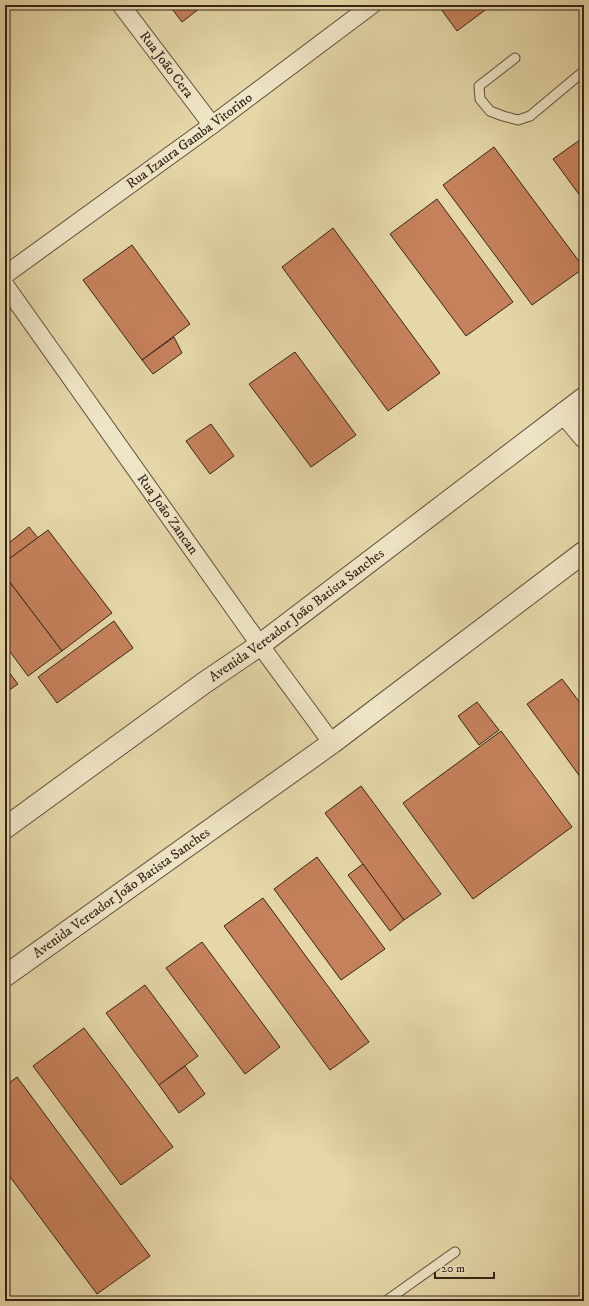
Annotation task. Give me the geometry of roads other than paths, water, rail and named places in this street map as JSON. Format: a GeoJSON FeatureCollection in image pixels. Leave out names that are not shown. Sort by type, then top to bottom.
{"type":"FeatureCollection","features":[{"type":"Feature","properties":{"kind":"street","name":"Rua João Cera"},"geometry":{"type":"LineString","coordinates":[[122,5],[212,125]]}},
{"type":"Feature","properties":{"kind":"street","name":"Rua Izaura Gamba Vitorino"},"geometry":{"type":"LineString","coordinates":[[5,275],[212,125],[372,5]]}},
{"type":"Feature","properties":{"kind":"street","name":"Rua João Zancan"},"geometry":{"type":"LineString","coordinates":[[5,285],[260,645],[332,743]]}},
{"type":"Feature","properties":{"kind":"street","name":"Avenida Vereador João Batista Sanches"},"geometry":{"type":"LineString","coordinates":[[5,828],[204,683],[260,645],[584,398]]}},
{"type":"Feature","properties":{"kind":"street"},"geometry":{"type":"LineString","coordinates":[[564,412],[584,437]]}},
{"type":"Feature","properties":{"kind":"street","name":"Avenida Vereador João Batista Sanches"},"geometry":{"type":"LineString","coordinates":[[5,976],[332,743],[584,552]]}},
{"type":"Feature","properties":{"kind":"lane"},"geometry":{"type":"LineString","coordinates":[[515,58],[479,86],[480,99],[490,110],[518,120],[530,116],[584,71]]}},
{"type":"Feature","properties":{"kind":"lane"},"geometry":{"type":"LineString","coordinates":[[386,1301],[455,1252]]}}]}
